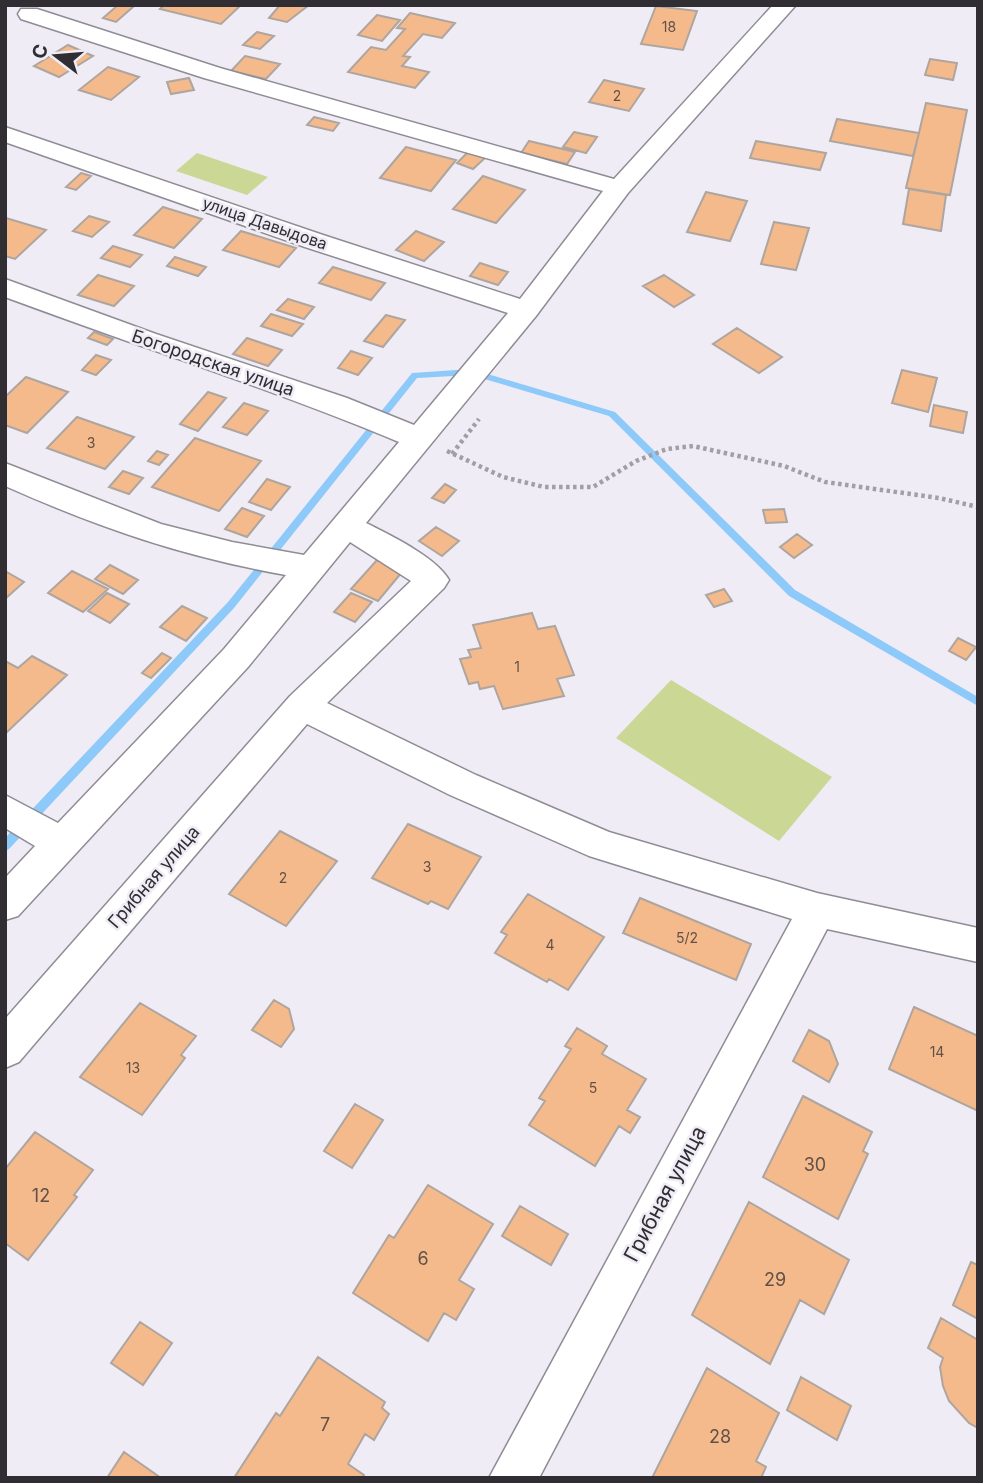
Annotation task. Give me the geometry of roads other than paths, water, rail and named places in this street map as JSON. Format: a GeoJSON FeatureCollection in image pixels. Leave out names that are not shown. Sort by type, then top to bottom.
{"type":"FeatureCollection","features":[{"type":"Feature","properties":{"kind":"street"},"geometry":{"type":"LineString","coordinates":[[5,904],[236,658],[421,439],[526,310],[619,188],[785,5]]}},
{"type":"Feature","properties":{"kind":"street"},"geometry":{"type":"LineString","coordinates":[[30,14],[212,73],[619,188]]}},
{"type":"Feature","properties":{"kind":"street","name":"улица Давыдова"},"geometry":{"type":"LineString","coordinates":[[5,134],[314,241],[526,310]]}},
{"type":"Feature","properties":{"kind":"street","name":"Богородская улица"},"geometry":{"type":"LineString","coordinates":[[5,287],[146,340],[337,405],[421,439]]}},
{"type":"Feature","properties":{"kind":"street"},"geometry":{"type":"LineString","coordinates":[[5,474],[105,517],[174,539],[237,555],[311,568]]}},
{"type":"Feature","properties":{"kind":"street","name":"Грибная улица"},"geometry":{"type":"LineString","coordinates":[[5,1049],[302,706],[433,580],[387,548],[347,526]]}},
{"type":"Feature","properties":{"kind":"street"},"geometry":{"type":"LineString","coordinates":[[302,706],[463,785],[602,845],[817,910],[978,945]]}},
{"type":"Feature","properties":{"kind":"street"},"geometry":{"type":"LineString","coordinates":[[5,810],[63,844]]}},
{"type":"Feature","properties":{"kind":"street","name":"Грибная улица"},"geometry":{"type":"LineString","coordinates":[[513,1478],[817,910]]}},
{"type":"Feature","properties":{"kind":"waterway"},"geometry":{"type":"LineString","coordinates":[[5,846],[231,605],[415,375],[471,372],[612,414],[792,593],[978,702]]}}]}
